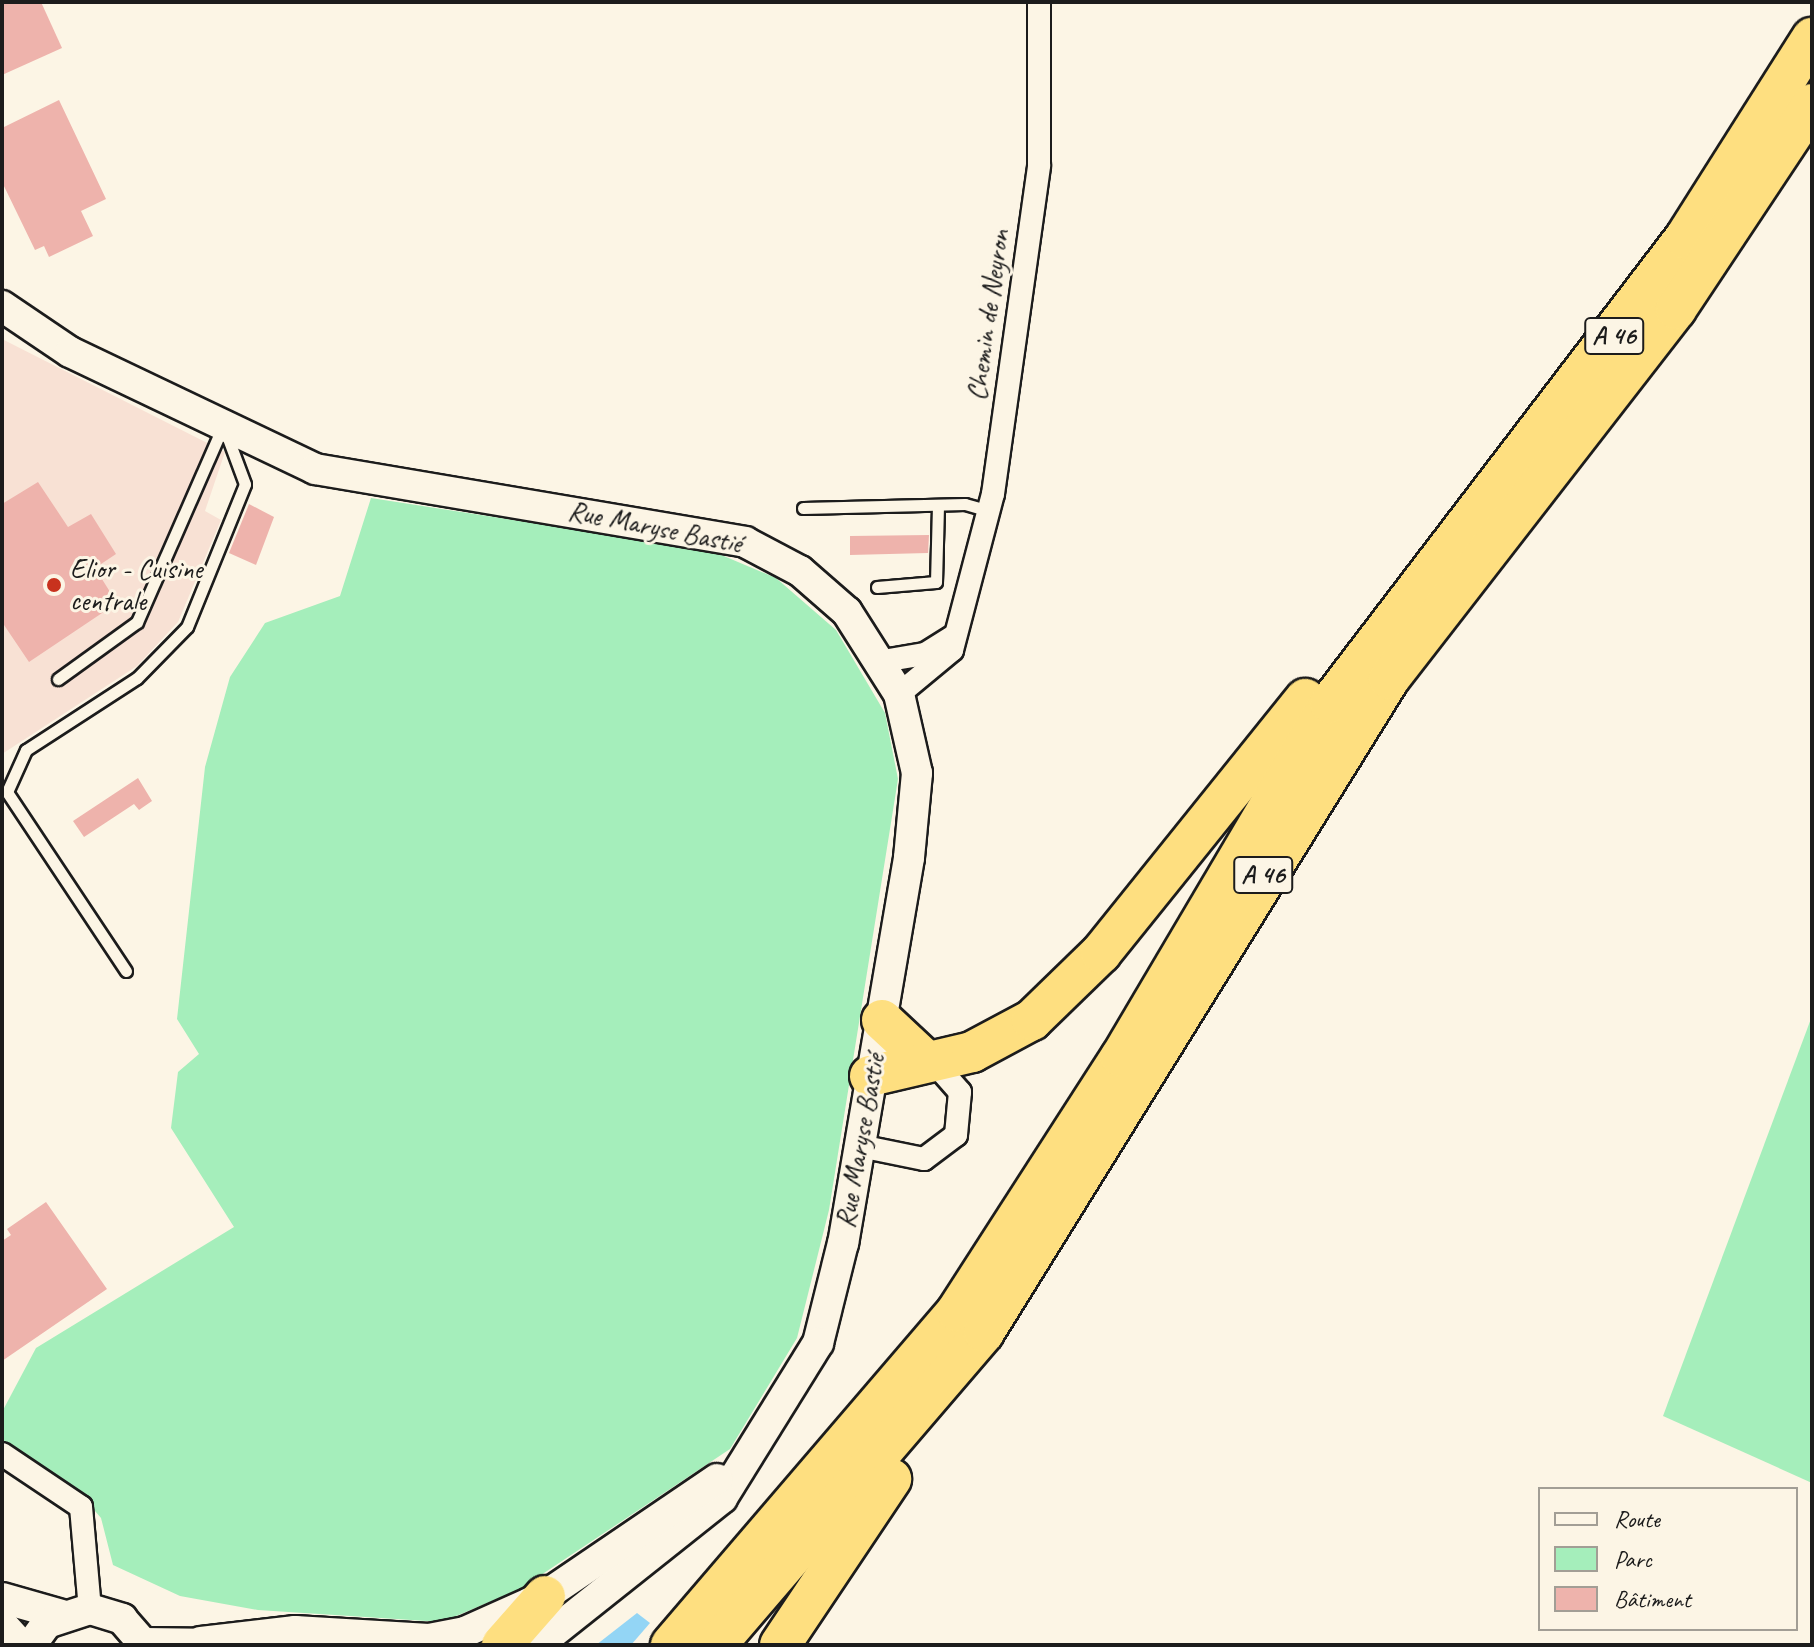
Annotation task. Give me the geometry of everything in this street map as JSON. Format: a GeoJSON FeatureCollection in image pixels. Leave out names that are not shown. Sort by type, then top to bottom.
{"type":"FeatureCollection","features":[{"type":"Feature","properties":{"kind":"highway","name":"A 46"},"geometry":{"type":"LineString","coordinates":[[671,1645],[957,1311],[1121,1057],[1287,769],[1477,508],[1685,238],[1812,38]]}},
{"type":"Feature","properties":{"kind":"highway","name":"A 46"},"geometry":{"type":"LineString","coordinates":[[716,1645],[984,1332],[1389,679],[1685,297],[1812,104]]}},
{"type":"Feature","properties":{"kind":"highway"},"geometry":{"type":"LineString","coordinates":[[870,1076],[1005,1039],[1079,978],[1450,517],[1477,508]]}},
{"type":"Feature","properties":{"kind":"highway"},"geometry":{"type":"LineString","coordinates":[[882,1020],[928,1059]]}},
{"type":"Feature","properties":{"kind":"highway"},"geometry":{"type":"LineString","coordinates":[[780,1645],[984,1332]]}},
{"type":"Feature","properties":{"kind":"highway"},"geometry":{"type":"LineString","coordinates":[[502,1645],[545,1596]]}},
{"type":"Feature","properties":{"kind":"main road","name":"Rue Maryse Bastié"},"geometry":{"type":"LineString","coordinates":[[2,306],[70,352],[315,469],[745,542],[823,589],[883,661],[899,694],[917,773],[882,1020],[827,1317],[765,1437],[694,1524],[537,1645]]}},
{"type":"Feature","properties":{"kind":"main road","name":"Rue Maryse Bastié"},"geometry":{"type":"LineString","coordinates":[[201,1642],[295,1631],[429,1639],[465,1632],[545,1596],[686,1502],[765,1437]]}},
{"type":"Feature","properties":{"kind":"main road"},"geometry":{"type":"LineString","coordinates":[[2,1598],[122,1619],[145,1644],[201,1642],[235,1645]]}},
{"type":"Feature","properties":{"kind":"main road"},"geometry":{"type":"LineString","coordinates":[[31,1645],[76,1612]]}},
{"type":"Feature","properties":{"kind":"main road"},"geometry":{"type":"LineString","coordinates":[[2,1624],[21,1645]]}},
{"type":"Feature","properties":{"kind":"street","name":"Chemin de Neyron"},"geometry":{"type":"LineString","coordinates":[[899,694],[944,659],[959,631],[991,503],[1039,165],[1039,2]]}},
{"type":"Feature","properties":{"kind":"street"},"geometry":{"type":"LineString","coordinates":[[883,661],[925,654],[959,631]]}},
{"type":"Feature","properties":{"kind":"street"},"geometry":{"type":"LineString","coordinates":[[860,1146],[924,1159],[956,1135],[960,1092],[928,1059]]}},
{"type":"Feature","properties":{"kind":"street"},"geometry":{"type":"LineString","coordinates":[[2,1454],[81,1507],[76,1612]]}},
{"type":"Feature","properties":{"kind":"lane"},"geometry":{"type":"LineString","coordinates":[[58,679],[137,622],[223,425]]}},
{"type":"Feature","properties":{"kind":"lane"},"geometry":{"type":"LineString","coordinates":[[126,971],[7,792],[26,750],[137,678],[187,627],[245,484],[223,425]]}},
{"type":"Feature","properties":{"kind":"lane"},"geometry":{"type":"LineString","coordinates":[[803,508],[991,503]]}},
{"type":"Feature","properties":{"kind":"lane"},"geometry":{"type":"LineString","coordinates":[[877,587],[936,582],[938,505]]}},
{"type":"Feature","properties":{"kind":"shaded area"},"geometry":{"type":"Polygon","coordinates":[[[2,339],[225,452],[205,511],[221,520],[178,622],[137,666],[2,754],[2,339]]]}},
{"type":"Feature","properties":{"kind":"green space"},"geometry":{"type":"Polygon","coordinates":[[[371,498],[712,551],[776,578],[836,630],[885,713],[898,779],[829,1210],[797,1338],[730,1449],[520,1589],[442,1622],[258,1610],[180,1596],[113,1565],[101,1518],[77,1490],[2,1450],[2,1412],[36,1348],[234,1227],[171,1128],[178,1072],[199,1054],[177,1019],[205,767],[230,677],[265,623],[340,596],[371,498]]]}},
{"type":"Feature","properties":{"kind":"green space"},"geometry":{"type":"Polygon","coordinates":[[[1812,1016],[1812,1483],[1663,1416],[1812,1016]]]}},
{"type":"Feature","properties":{"kind":"water"},"geometry":{"type":"Polygon","coordinates":[[[637,1613],[650,1623],[631,1645],[596,1645],[637,1613]]]}},
{"type":"Feature","properties":{"kind":"building"},"geometry":{"type":"Polygon","coordinates":[[[2,2],[41,2],[62,48],[2,75],[2,2]]]}},
{"type":"Feature","properties":{"kind":"building"},"geometry":{"type":"Polygon","coordinates":[[[59,100],[106,199],[81,211],[93,236],[49,257],[44,246],[35,250],[2,182],[2,128],[59,100]]]}},
{"type":"Feature","properties":{"kind":"building","name":"Elior - Cuisine centrale"},"geometry":{"type":"Polygon","coordinates":[[[38,482],[68,527],[91,514],[116,554],[95,568],[117,603],[29,662],[2,622],[2,504],[38,482]]]}},
{"type":"Feature","properties":{"kind":"building"},"geometry":{"type":"Polygon","coordinates":[[[249,504],[274,517],[256,565],[229,553],[249,504]]]}},
{"type":"Feature","properties":{"kind":"building"},"geometry":{"type":"Polygon","coordinates":[[[929,535],[928,553],[850,555],[850,536],[929,535]]]}},
{"type":"Feature","properties":{"kind":"building"},"geometry":{"type":"Polygon","coordinates":[[[138,778],[152,801],[139,810],[134,804],[84,837],[73,821],[138,778]]]}},
{"type":"Feature","properties":{"kind":"building"},"geometry":{"type":"Polygon","coordinates":[[[46,1202],[107,1289],[2,1361],[2,1241],[11,1235],[7,1229],[46,1202]]]}},
{"type":"Feature","properties":{"kind":"place","name":"Elior - Cuisine centrale"},"geometry":{"type":"Point","coordinates":[54,585]}}]}
